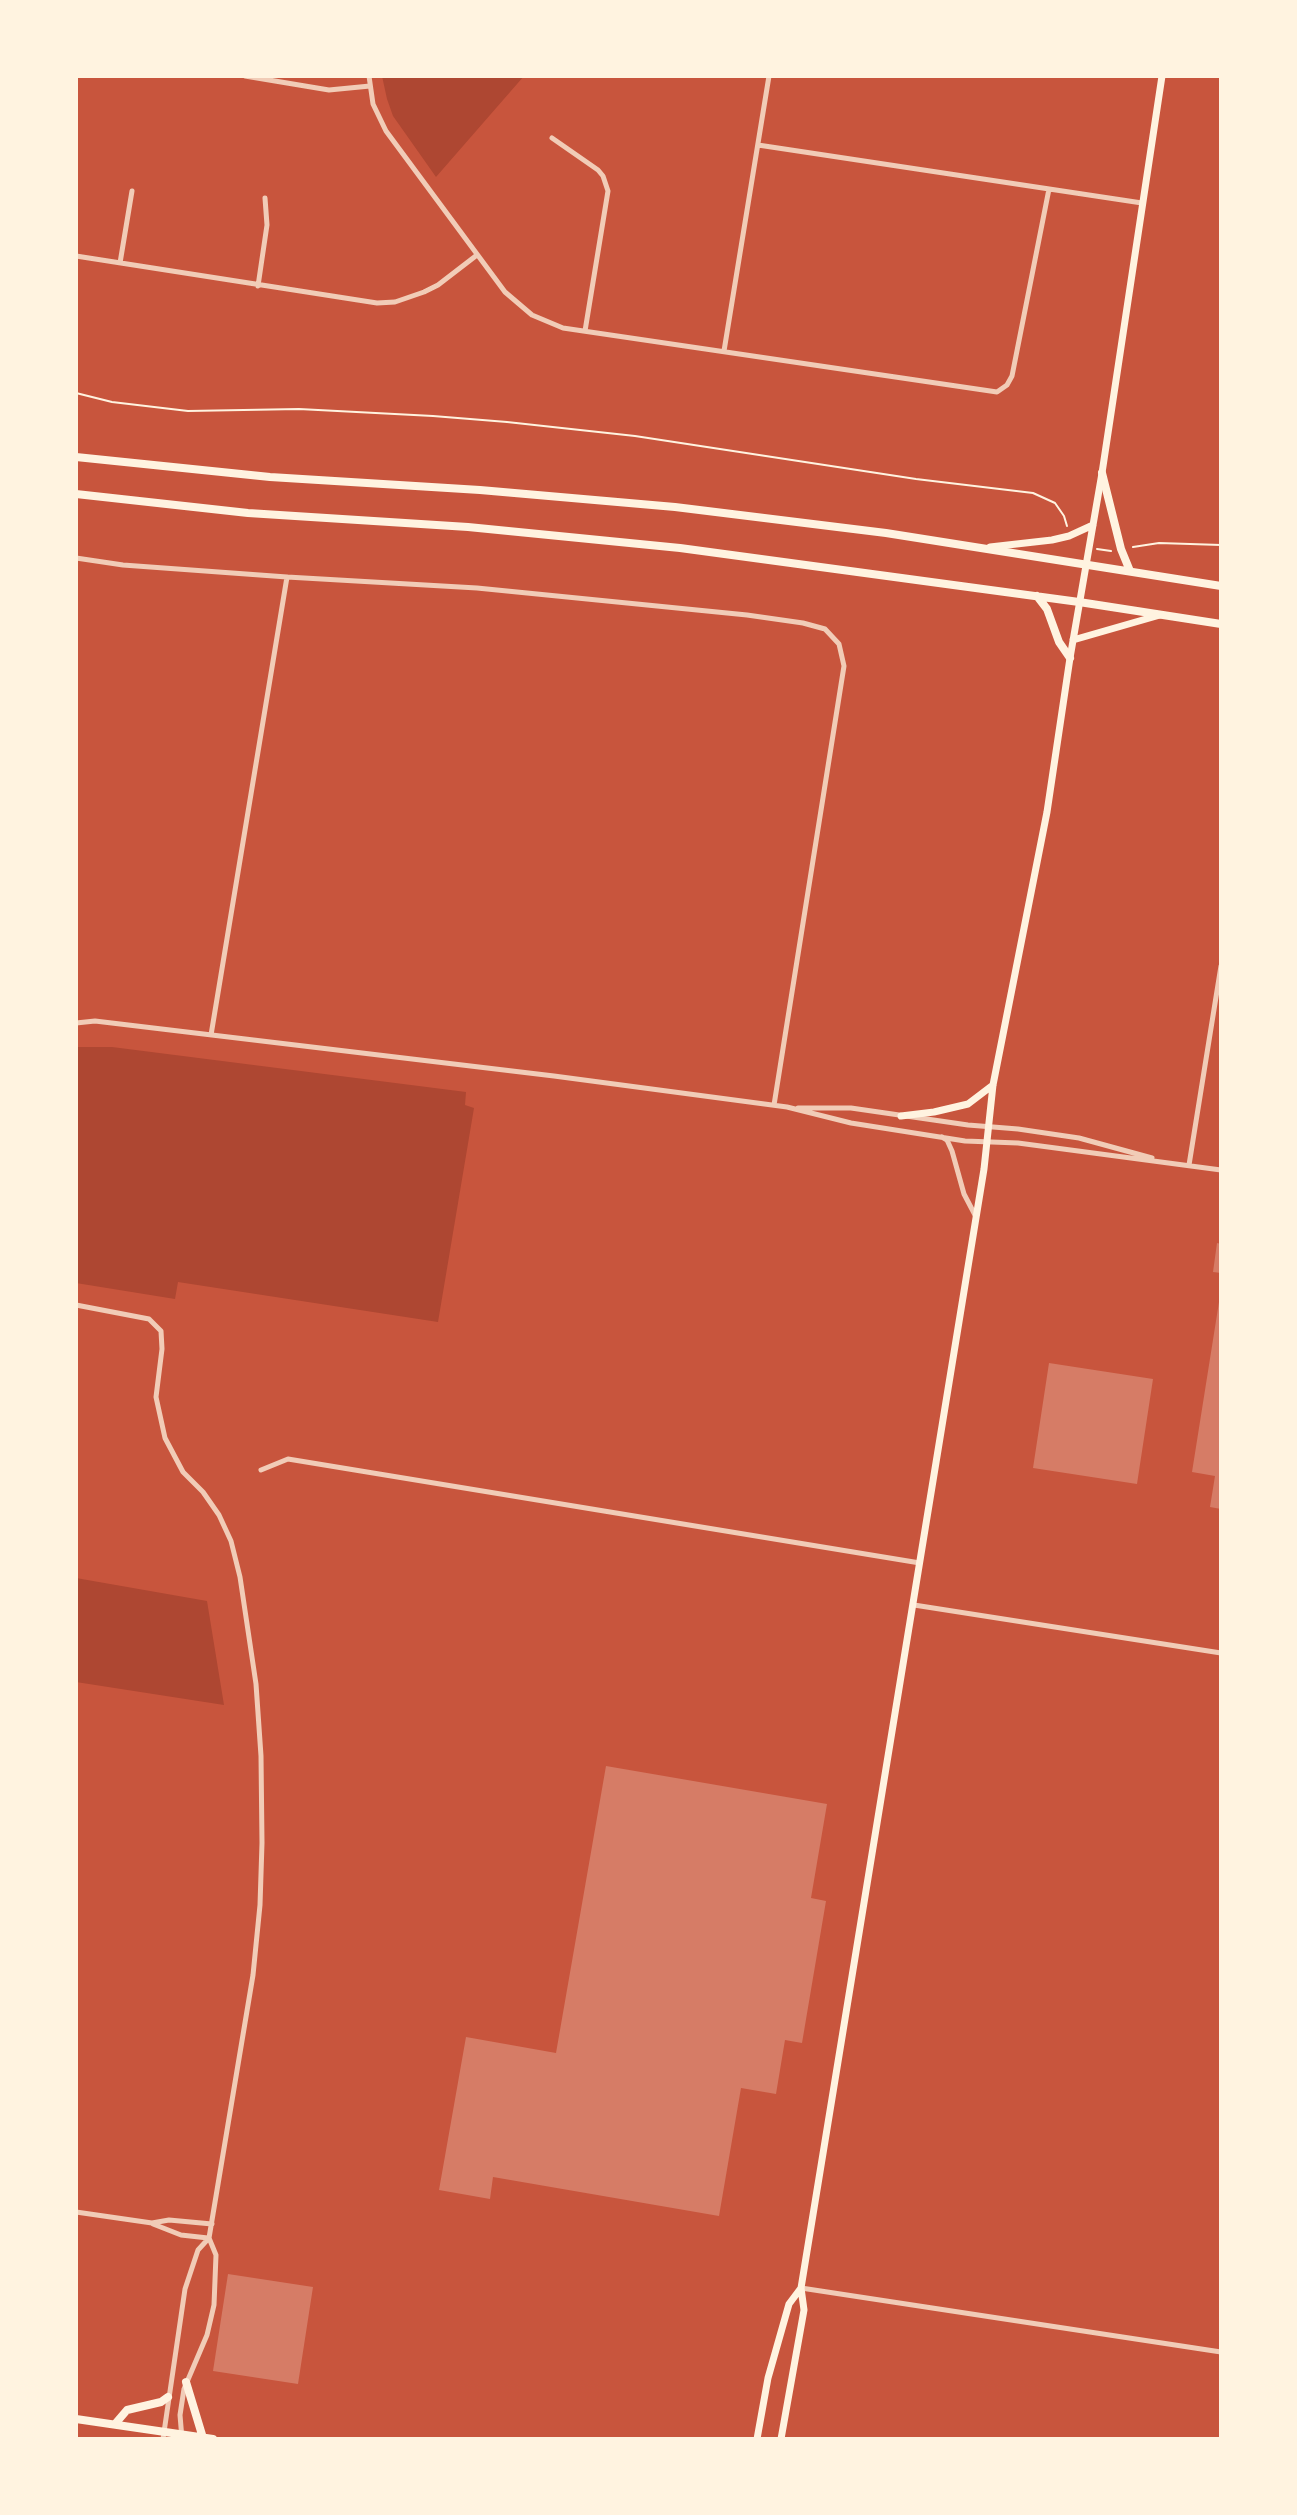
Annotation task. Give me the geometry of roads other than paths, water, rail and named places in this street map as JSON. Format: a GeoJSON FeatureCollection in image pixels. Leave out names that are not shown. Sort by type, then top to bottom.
{"type":"FeatureCollection","features":[{"type":"Feature","properties":{"kind":"main road"},"geometry":{"type":"LineString","coordinates":[[781,2439],[804,2310],[801,2288],[921,1563],[976,1216],[993,1085],[1047,812],[1162,76]]}},
{"type":"Feature","properties":{"kind":"main road"},"geometry":{"type":"LineString","coordinates":[[76,457],[270,477],[480,490],[675,507],[859,530],[1221,586]]}},
{"type":"Feature","properties":{"kind":"main road"},"geometry":{"type":"LineString","coordinates":[[1102,473],[1121,549],[1130,571]]}},
{"type":"Feature","properties":{"kind":"main road"},"geometry":{"type":"LineString","coordinates":[[76,494],[190,508],[468,527],[680,548],[1221,624]]}},
{"type":"Feature","properties":{"kind":"main road"},"geometry":{"type":"LineString","coordinates":[[982,548],[1052,540],[1093,525]]}},
{"type":"Feature","properties":{"kind":"main road"},"geometry":{"type":"LineString","coordinates":[[1037,596],[1047,609],[1059,642],[1070,658]]}},
{"type":"Feature","properties":{"kind":"main road"},"geometry":{"type":"LineString","coordinates":[[1073,640],[1162,615]]}},
{"type":"Feature","properties":{"kind":"main road"},"geometry":{"type":"LineString","coordinates":[[901,1116],[968,1104],[993,1085]]}},
{"type":"Feature","properties":{"kind":"main road"},"geometry":{"type":"LineString","coordinates":[[757,2439],[768,2378],[789,2304],[801,2288]]}},
{"type":"Feature","properties":{"kind":"main road"},"geometry":{"type":"LineString","coordinates":[[76,2419],[164,2435],[208,2438],[186,2382]]}},
{"type":"Feature","properties":{"kind":"main road"},"geometry":{"type":"LineString","coordinates":[[115,2424],[127,2410],[161,2402],[168,2397]]}},
{"type":"Feature","properties":{"kind":"street"},"geometry":{"type":"LineString","coordinates":[[245,76],[329,90],[370,86]]}},
{"type":"Feature","properties":{"kind":"street"},"geometry":{"type":"LineString","coordinates":[[369,76],[373,104],[386,131],[505,292],[532,315],[563,328],[991,392],[1003,389],[1011,380],[1014,368],[1049,189]]}},
{"type":"Feature","properties":{"kind":"street"},"geometry":{"type":"LineString","coordinates":[[724,351],[769,76]]}},
{"type":"Feature","properties":{"kind":"street"},"geometry":{"type":"LineString","coordinates":[[552,138],[598,170],[608,191],[585,331]]}},
{"type":"Feature","properties":{"kind":"street"},"geometry":{"type":"LineString","coordinates":[[758,145],[1142,203]]}},
{"type":"Feature","properties":{"kind":"street"},"geometry":{"type":"LineString","coordinates":[[120,263],[132,191]]}},
{"type":"Feature","properties":{"kind":"street"},"geometry":{"type":"LineString","coordinates":[[258,286],[267,225],[265,198]]}},
{"type":"Feature","properties":{"kind":"street"},"geometry":{"type":"LineString","coordinates":[[76,256],[364,303],[395,302],[438,285],[477,255]]}},
{"type":"Feature","properties":{"kind":"street"},"geometry":{"type":"LineString","coordinates":[[76,558],[123,565],[477,588],[747,615],[825,629],[839,644],[844,666],[774,1105]]}},
{"type":"Feature","properties":{"kind":"street"},"geometry":{"type":"LineString","coordinates":[[211,1035],[287,577]]}},
{"type":"Feature","properties":{"kind":"street"},"geometry":{"type":"LineString","coordinates":[[1189,1165],[1221,966]]}},
{"type":"Feature","properties":{"kind":"street"},"geometry":{"type":"LineString","coordinates":[[76,1023],[95,1021],[774,1105],[851,1123],[941,1137],[1018,1143],[1221,1170]]}},
{"type":"Feature","properties":{"kind":"street"},"geometry":{"type":"LineString","coordinates":[[787,1107],[851,1108],[1079,1138],[1164,1162]]}},
{"type":"Feature","properties":{"kind":"street"},"geometry":{"type":"LineString","coordinates":[[941,1137],[947,1140],[952,1151],[964,1194],[976,1216]]}},
{"type":"Feature","properties":{"kind":"street"},"geometry":{"type":"LineString","coordinates":[[76,1305],[149,1319],[161,1331],[156,1397],[165,1438],[183,1472],[203,1492],[219,1515],[231,1541],[256,1684],[261,1756],[260,1905],[253,1975],[209,2238],[198,2250],[185,2289],[164,2435]]}},
{"type":"Feature","properties":{"kind":"street"},"geometry":{"type":"LineString","coordinates":[[261,1470],[288,1459],[921,1563]]}},
{"type":"Feature","properties":{"kind":"street"},"geometry":{"type":"LineString","coordinates":[[914,1605],[1221,1653]]}},
{"type":"Feature","properties":{"kind":"street"},"geometry":{"type":"LineString","coordinates":[[76,2212],[152,2223],[181,2235],[209,2238]]}},
{"type":"Feature","properties":{"kind":"street"},"geometry":{"type":"LineString","coordinates":[[152,2223],[169,2220],[212,2224]]}},
{"type":"Feature","properties":{"kind":"street"},"geometry":{"type":"LineString","coordinates":[[182,2437],[180,2415],[186,2382],[207,2335],[214,2305],[216,2255],[209,2238]]}},
{"type":"Feature","properties":{"kind":"street"},"geometry":{"type":"LineString","coordinates":[[801,2288],[1221,2352]]}}]}
